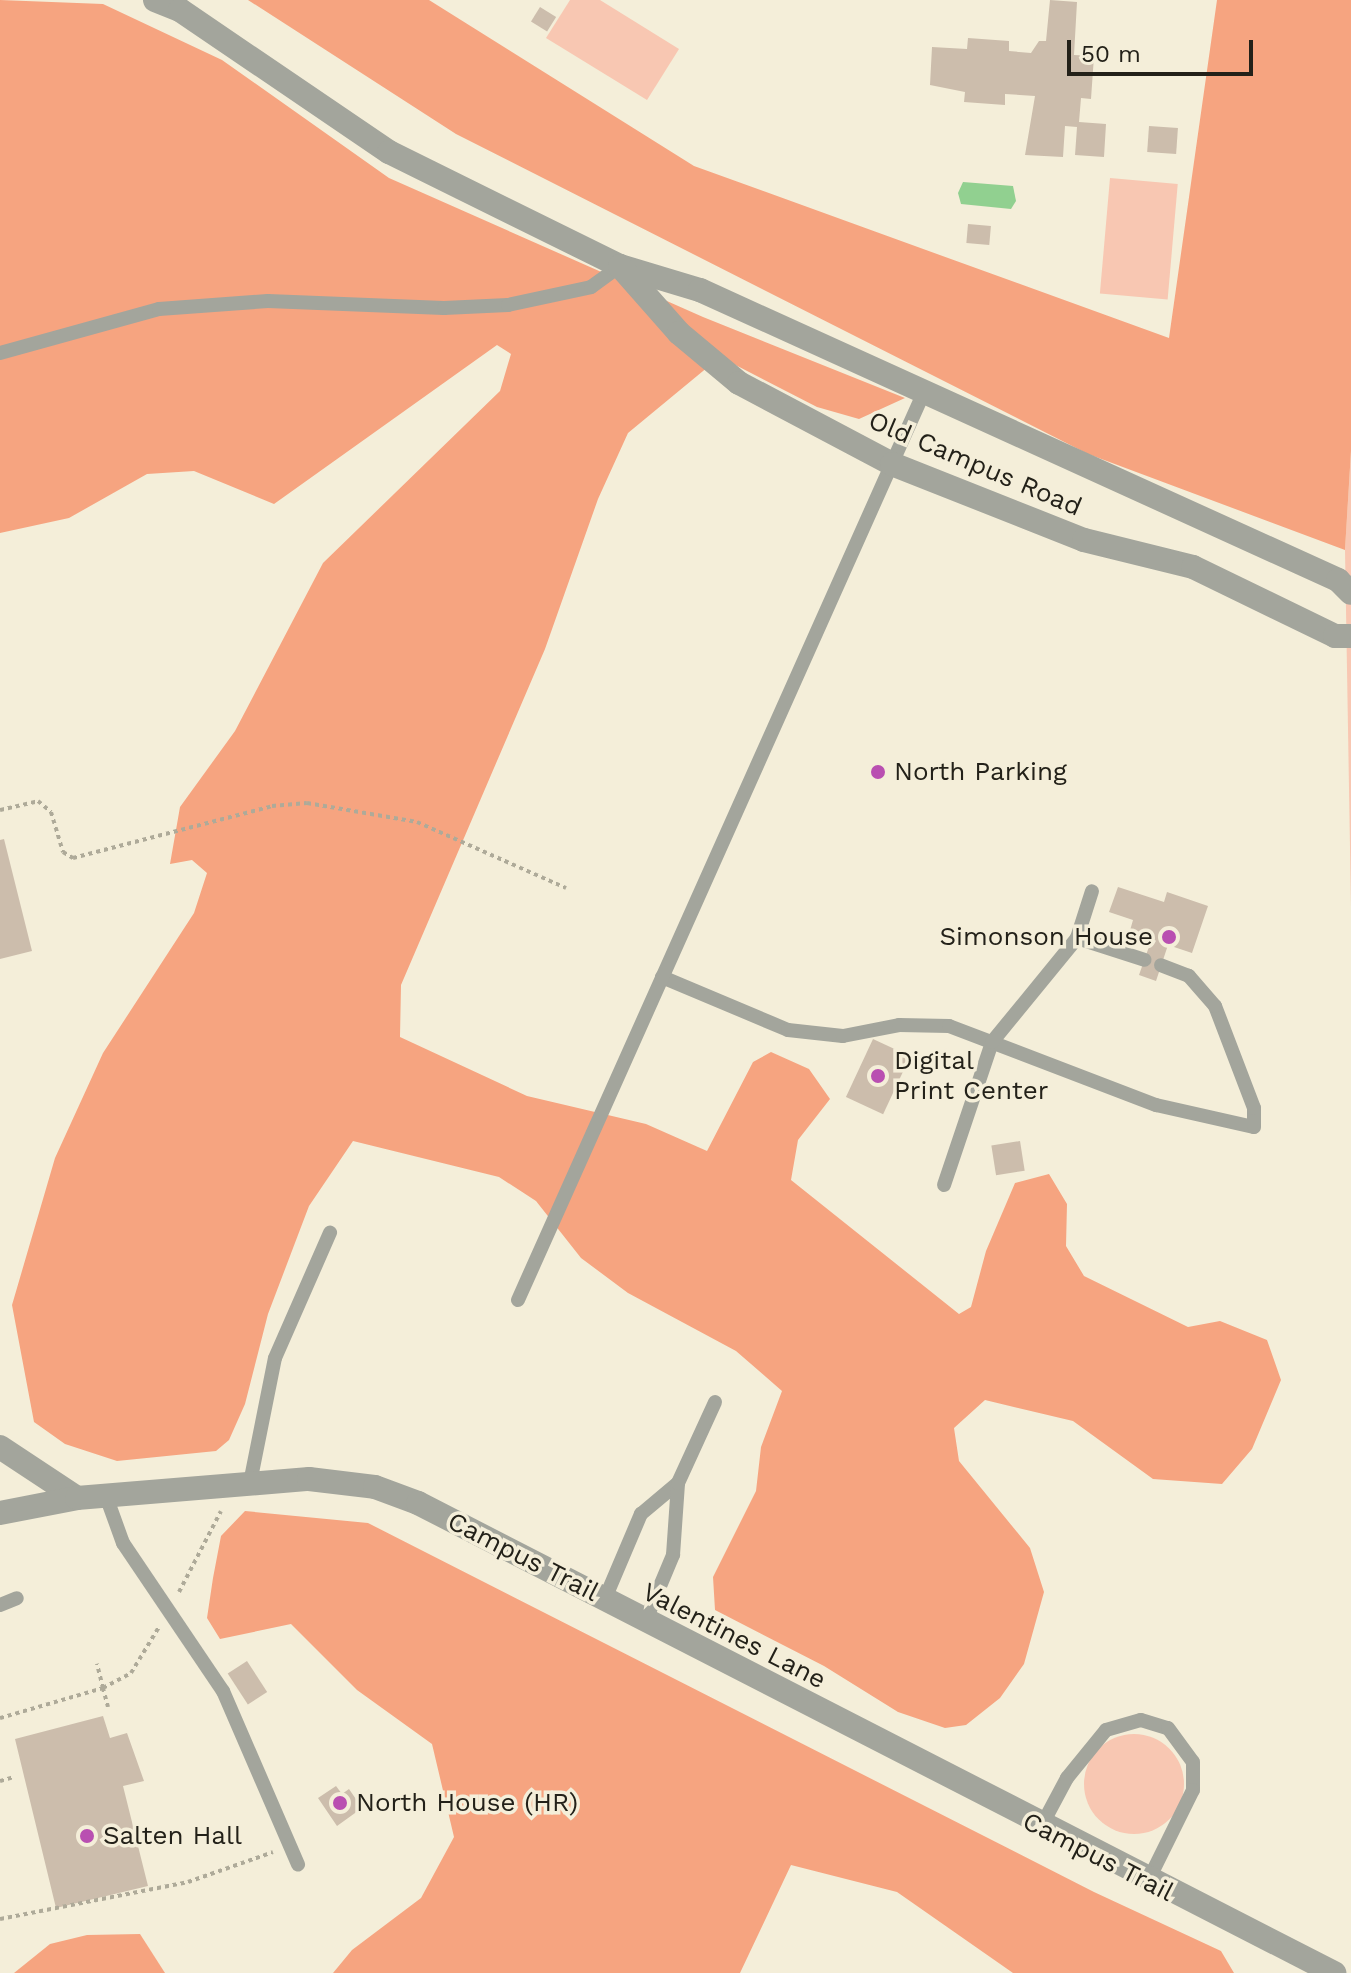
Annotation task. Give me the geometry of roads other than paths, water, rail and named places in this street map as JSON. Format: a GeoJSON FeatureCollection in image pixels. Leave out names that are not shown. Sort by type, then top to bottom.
{"type":"FeatureCollection","features":[{"type":"Feature","properties":{"kind":"street","name":"Old Campus Road"},"geometry":{"type":"LineString","coordinates":[[155,0],[180,10],[389,152],[620,266],[700,290],[923,394],[1338,580],[1351,593]]}},
{"type":"Feature","properties":{"kind":"street","name":"Old Campus Road"},"geometry":{"type":"LineString","coordinates":[[620,266],[679,333],[739,383],[892,464],[1084,540],[1193,567],[1335,636],[1351,636]]}},
{"type":"Feature","properties":{"kind":"street"},"geometry":{"type":"LineString","coordinates":[[0,1447],[77,1498]]}},
{"type":"Feature","properties":{"kind":"street","name":"Valentines Lane"},"geometry":{"type":"LineString","coordinates":[[0,1513],[77,1498],[250,1483],[334,1479],[375,1487],[418,1503],[1334,1973]]}},
{"type":"Feature","properties":{"kind":"lane"},"geometry":{"type":"LineString","coordinates":[[0,353],[159,309],[268,301],[444,308],[508,305],[591,287],[620,266]]}},
{"type":"Feature","properties":{"kind":"lane"},"geometry":{"type":"LineString","coordinates":[[518,1300],[923,394]]}},
{"type":"Feature","properties":{"kind":"lane"},"geometry":{"type":"LineString","coordinates":[[944,1185],[992,1042],[1077,938],[1092,891]]}},
{"type":"Feature","properties":{"kind":"lane"},"geometry":{"type":"LineString","coordinates":[[1077,938],[1145,960]]}},
{"type":"Feature","properties":{"kind":"lane"},"geometry":{"type":"LineString","coordinates":[[662,977],[788,1030],[843,1036],[899,1025],[949,1026],[1156,1105],[1254,1127],[1254,1108],[1215,1006],[1189,976],[1161,965]]}},
{"type":"Feature","properties":{"kind":"lane"},"geometry":{"type":"LineString","coordinates":[[250,1483],[275,1358],[330,1233]]}},
{"type":"Feature","properties":{"kind":"lane"},"geometry":{"type":"LineString","coordinates":[[645,1622],[673,1555],[678,1483],[715,1402]]}},
{"type":"Feature","properties":{"kind":"lane"},"geometry":{"type":"LineString","coordinates":[[604,1601],[641,1514],[678,1483]]}},
{"type":"Feature","properties":{"kind":"lane"},"geometry":{"type":"LineString","coordinates":[[106,1496],[123,1543],[223,1691],[298,1864]]}},
{"type":"Feature","properties":{"kind":"lane"},"geometry":{"type":"LineString","coordinates":[[0,1605],[17,1598]]}},
{"type":"Feature","properties":{"kind":"lane"},"geometry":{"type":"LineString","coordinates":[[1043,1823],[1067,1778],[1106,1730],[1141,1720],[1168,1728],[1193,1762],[1193,1790],[1149,1879]]}},
{"type":"Feature","properties":{"kind":"place","name":"North Parking"},"geometry":{"type":"Point","coordinates":[878,772]}},
{"type":"Feature","properties":{"kind":"place","name":"Simonson House"},"geometry":{"type":"Point","coordinates":[1169,937]}},
{"type":"Feature","properties":{"kind":"place","name":"Digital Print Center"},"geometry":{"type":"Point","coordinates":[878,1076]}},
{"type":"Feature","properties":{"kind":"place","name":"North House (HR)"},"geometry":{"type":"Point","coordinates":[340,1803]}},
{"type":"Feature","properties":{"kind":"place","name":"Salten Hall"},"geometry":{"type":"Point","coordinates":[87,1836]}}]}
